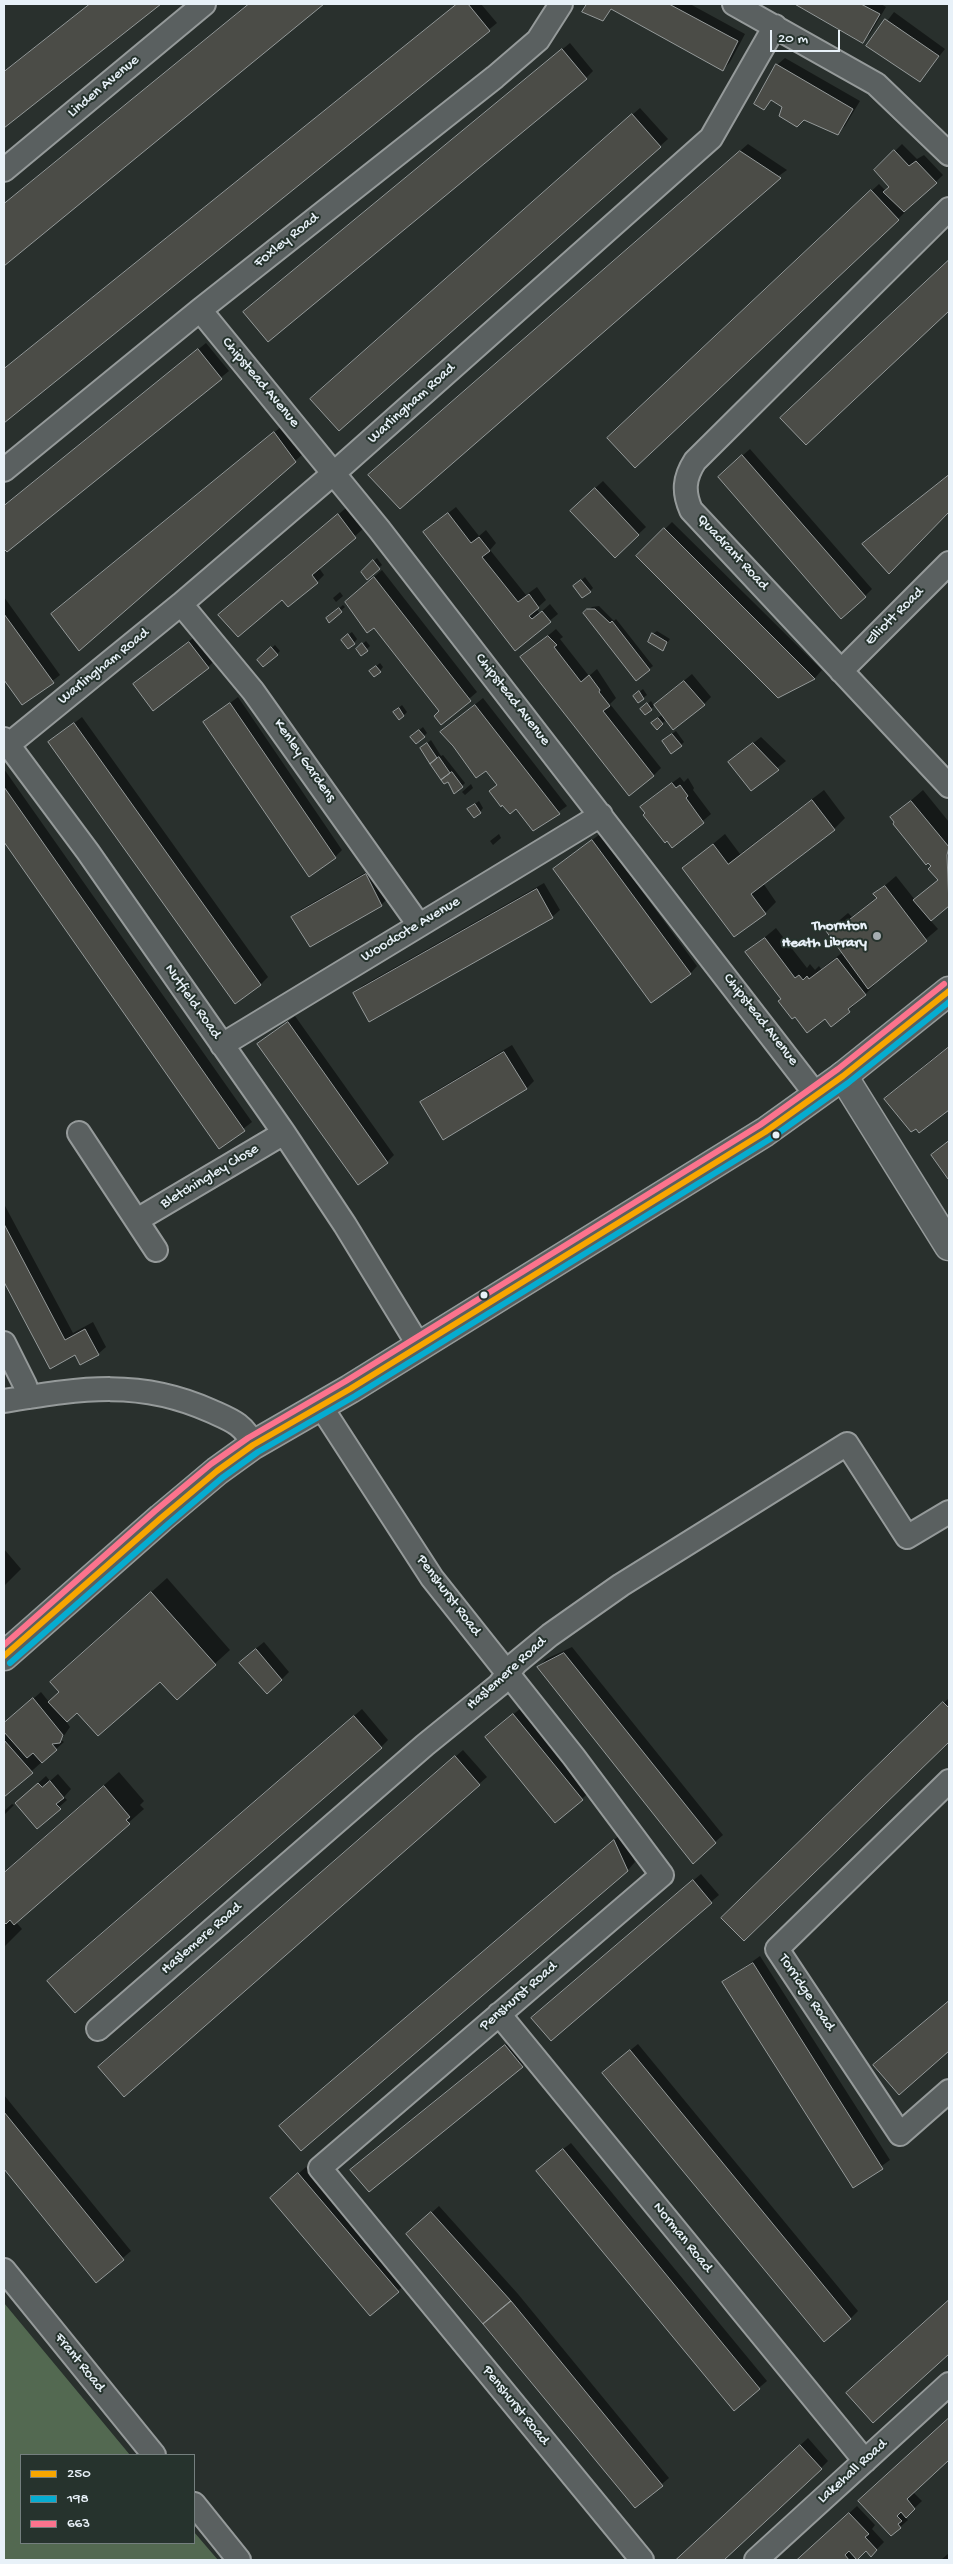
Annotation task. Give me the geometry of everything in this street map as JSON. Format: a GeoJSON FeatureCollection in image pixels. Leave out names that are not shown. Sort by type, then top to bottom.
{"type":"FeatureCollection","features":[{"type":"Feature","properties":{"kind":"main road"},"geometry":{"type":"LineString","coordinates":[[4,1656],[217,1471],[253,1446],[680,1186],[817,1096],[949,991]]}},
{"type":"Feature","properties":{"kind":"main road"},"geometry":{"type":"LineString","coordinates":[[843,1076],[949,1246]]}},
{"type":"Feature","properties":{"kind":"street","name":"Foxley Road"},"geometry":{"type":"LineString","coordinates":[[4,470],[200,310],[523,53],[542,35],[561,4]]}},
{"type":"Feature","properties":{"kind":"street"},"geometry":{"type":"LineString","coordinates":[[734,4],[876,84],[949,154]]}},
{"type":"Feature","properties":{"kind":"street","name":"Linden Avenue"},"geometry":{"type":"LineString","coordinates":[[4,170],[197,6]]}},
{"type":"Feature","properties":{"kind":"street","name":"Warlingham Road"},"geometry":{"type":"LineString","coordinates":[[6,742],[182,604],[334,474],[711,138],[775,26]]}},
{"type":"Feature","properties":{"kind":"street","name":"Quadrant Road"},"geometry":{"type":"LineString","coordinates":[[949,210],[695,461],[688,472],[686,482],[687,500],[692,510],[949,786]]}},
{"type":"Feature","properties":{"kind":"street","name":"Chipstead Avenue"},"geometry":{"type":"LineString","coordinates":[[200,310],[334,474],[601,815],[817,1096]]}},
{"type":"Feature","properties":{"kind":"street","name":"Elliott Road"},"geometry":{"type":"LineString","coordinates":[[841,671],[949,564]]}},
{"type":"Feature","properties":{"kind":"street","name":"Kenley Gardens"},"geometry":{"type":"LineString","coordinates":[[182,604],[253,690],[419,924]]}},
{"type":"Feature","properties":{"kind":"street","name":"Nutfield Road"},"geometry":{"type":"LineString","coordinates":[[6,742],[88,852],[284,1133],[345,1224],[419,1346]]}},
{"type":"Feature","properties":{"kind":"street","name":"Woodcote Avenue"},"geometry":{"type":"LineString","coordinates":[[222,1045],[601,815]]}},
{"type":"Feature","properties":{"kind":"street"},"geometry":{"type":"LineString","coordinates":[[79,1133],[156,1250]]}},
{"type":"Feature","properties":{"kind":"street","name":"Bletchingley Close"},"geometry":{"type":"LineString","coordinates":[[137,1220],[284,1133]]}},
{"type":"Feature","properties":{"kind":"street"},"geometry":{"type":"LineString","coordinates":[[4,1343],[29,1397]]}},
{"type":"Feature","properties":{"kind":"street"},"geometry":{"type":"LineString","coordinates":[[4,1401],[98,1389],[129,1388],[168,1394],[226,1418],[246,1430],[253,1446]]}},
{"type":"Feature","properties":{"kind":"street","name":"Penshurst Road"},"geometry":{"type":"LineString","coordinates":[[320,1405],[432,1578],[507,1672],[662,1875],[320,2168],[642,2560]]}},
{"type":"Feature","properties":{"kind":"street","name":"Haslemere Road"},"geometry":{"type":"LineString","coordinates":[[98,2029],[425,1745],[498,1685],[507,1672],[587,1607],[847,1444],[907,1537],[949,1512]]}},
{"type":"Feature","properties":{"kind":"street","name":"Torridge Road"},"geometry":{"type":"LineString","coordinates":[[949,1780],[777,1949],[900,2134],[949,2091]]}},
{"type":"Feature","properties":{"kind":"street","name":"Norman Road"},"geometry":{"type":"LineString","coordinates":[[499,2014],[865,2461]]}},
{"type":"Feature","properties":{"kind":"street","name":"Frant Road"},"geometry":{"type":"LineString","coordinates":[[4,2270],[153,2454]]}},
{"type":"Feature","properties":{"kind":"street","name":"Lakehall Road"},"geometry":{"type":"LineString","coordinates":[[756,2560],[949,2384]]}},
{"type":"Feature","properties":{"kind":"street"},"geometry":{"type":"LineString","coordinates":[[195,2505],[238,2560]]}},
{"type":"Feature","properties":{"kind":"green space"},"geometry":{"type":"Polygon","coordinates":[[[4,2303],[129,2454],[20,2454],[20,2544],[195,2544],[195,2533],[218,2560],[4,2560],[4,2303]]]}},
{"type":"Feature","properties":{"kind":"building"},"geometry":{"type":"Polygon","coordinates":[[[90,4],[161,4],[4,128],[4,72],[90,4]]]}},
{"type":"Feature","properties":{"kind":"building"},"geometry":{"type":"Polygon","coordinates":[[[249,4],[324,4],[4,266],[4,204],[249,4]]]}},
{"type":"Feature","properties":{"kind":"building"},"geometry":{"type":"Polygon","coordinates":[[[457,4],[468,4],[490,31],[4,423],[4,369],[457,4]]]}},
{"type":"Feature","properties":{"kind":"building"},"geometry":{"type":"Polygon","coordinates":[[[587,4],[669,4],[738,41],[723,71],[611,9],[603,21],[582,12],[587,4]]]}},
{"type":"Feature","properties":{"kind":"building"},"geometry":{"type":"Polygon","coordinates":[[[795,4],[861,4],[880,14],[863,43],[795,4]]]}},
{"type":"Feature","properties":{"kind":"building"},"geometry":{"type":"Polygon","coordinates":[[[885,19],[939,56],[920,82],[866,46],[885,19]]]}},
{"type":"Feature","properties":{"kind":"building"},"geometry":{"type":"Polygon","coordinates":[[[562,49],[587,79],[268,342],[243,312],[562,49]]]}},
{"type":"Feature","properties":{"kind":"building"},"geometry":{"type":"Polygon","coordinates":[[[776,64],[853,109],[838,135],[804,120],[797,127],[779,116],[782,107],[771,100],[764,110],[754,104],[776,64]]]}},
{"type":"Feature","properties":{"kind":"building"},"geometry":{"type":"Polygon","coordinates":[[[632,114],[661,147],[339,431],[310,399],[632,114]]]}},
{"type":"Feature","properties":{"kind":"building"},"geometry":{"type":"Polygon","coordinates":[[[894,150],[909,166],[916,161],[937,183],[904,212],[883,192],[889,187],[874,170],[894,150]]]}},
{"type":"Feature","properties":{"kind":"building"},"geometry":{"type":"Polygon","coordinates":[[[740,151],[781,178],[400,509],[368,475],[740,151]]]}},
{"type":"Feature","properties":{"kind":"building"},"geometry":{"type":"Polygon","coordinates":[[[871,190],[899,220],[635,468],[607,438],[871,190]]]}},
{"type":"Feature","properties":{"kind":"building"},"geometry":{"type":"Polygon","coordinates":[[[949,260],[949,311],[806,445],[780,418],[949,260]]]}},
{"type":"Feature","properties":{"kind":"building"},"geometry":{"type":"Polygon","coordinates":[[[198,349],[222,379],[7,552],[4,549],[4,506],[198,349]]]}},
{"type":"Feature","properties":{"kind":"building"},"geometry":{"type":"Polygon","coordinates":[[[274,432],[296,462],[79,651],[51,614],[274,432]]]}},
{"type":"Feature","properties":{"kind":"building"},"geometry":{"type":"Polygon","coordinates":[[[742,455],[866,597],[841,619],[718,477],[742,455]]]}},
{"type":"Feature","properties":{"kind":"building"},"geometry":{"type":"Polygon","coordinates":[[[949,475],[949,512],[889,574],[862,544],[949,475]]]}},
{"type":"Feature","properties":{"kind":"building"},"geometry":{"type":"Polygon","coordinates":[[[595,488],[639,535],[615,558],[570,511],[595,488]]]}},
{"type":"Feature","properties":{"kind":"building"},"geometry":{"type":"Polygon","coordinates":[[[448,513],[471,543],[479,537],[490,551],[482,557],[518,602],[529,594],[539,608],[529,616],[532,619],[542,611],[551,622],[515,651],[423,532],[448,513]]]}},
{"type":"Feature","properties":{"kind":"building"},"geometry":{"type":"Polygon","coordinates":[[[338,514],[356,538],[312,575],[318,583],[288,607],[282,600],[238,637],[218,615],[338,514]]]}},
{"type":"Feature","properties":{"kind":"building"},"geometry":{"type":"Polygon","coordinates":[[[664,528],[815,679],[778,698],[636,556],[664,528]]]}},
{"type":"Feature","properties":{"kind":"building"},"geometry":{"type":"Polygon","coordinates":[[[373,560],[380,569],[367,580],[361,572],[373,560]]]}},
{"type":"Feature","properties":{"kind":"building"},"geometry":{"type":"Polygon","coordinates":[[[374,577],[471,701],[441,725],[434,716],[439,711],[374,628],[367,633],[345,602],[374,577]]]}},
{"type":"Feature","properties":{"kind":"building"},"geometry":{"type":"Polygon","coordinates":[[[581,580],[591,592],[582,598],[573,586],[581,580]]]}},
{"type":"Feature","properties":{"kind":"building"},"geometry":{"type":"Polygon","coordinates":[[[339,608],[342,612],[329,623],[326,618],[339,608]]]}},
{"type":"Feature","properties":{"kind":"building"},"geometry":{"type":"Polygon","coordinates":[[[587,609],[595,609],[610,623],[612,621],[650,670],[636,681],[583,613],[587,609]]]}},
{"type":"Feature","properties":{"kind":"building"},"geometry":{"type":"Polygon","coordinates":[[[4,614],[54,683],[22,705],[4,680],[4,614]]]}},
{"type":"Feature","properties":{"kind":"building"},"geometry":{"type":"Polygon","coordinates":[[[652,633],[667,642],[663,651],[648,642],[652,633]]]}},
{"type":"Feature","properties":{"kind":"building"},"geometry":{"type":"Polygon","coordinates":[[[348,634],[355,644],[348,649],[341,640],[348,634]]]}},
{"type":"Feature","properties":{"kind":"building"},"geometry":{"type":"Polygon","coordinates":[[[548,636],[557,645],[554,647],[581,682],[589,675],[610,706],[603,711],[654,776],[629,796],[520,657],[548,636]]]}},
{"type":"Feature","properties":{"kind":"building"},"geometry":{"type":"Polygon","coordinates":[[[189,642],[209,668],[153,711],[133,684],[189,642]]]}},
{"type":"Feature","properties":{"kind":"building"},"geometry":{"type":"Polygon","coordinates":[[[362,643],[368,651],[361,656],[356,649],[362,643]]]}},
{"type":"Feature","properties":{"kind":"building"},"geometry":{"type":"Polygon","coordinates":[[[271,647],[278,655],[263,667],[257,660],[271,647]]]}},
{"type":"Feature","properties":{"kind":"building"},"geometry":{"type":"Polygon","coordinates":[[[376,666],[381,672],[374,677],[369,671],[376,666]]]}},
{"type":"Feature","properties":{"kind":"building"},"geometry":{"type":"Polygon","coordinates":[[[684,681],[705,705],[673,730],[654,705],[684,681]]]}},
{"type":"Feature","properties":{"kind":"building"},"geometry":{"type":"Polygon","coordinates":[[[639,691],[644,699],[638,703],[633,696],[639,691]]]}},
{"type":"Feature","properties":{"kind":"building"},"geometry":{"type":"Polygon","coordinates":[[[230,703],[336,858],[309,877],[203,722],[230,703]]]}},
{"type":"Feature","properties":{"kind":"building"},"geometry":{"type":"Polygon","coordinates":[[[647,703],[652,710],[645,715],[640,709],[647,703]]]}},
{"type":"Feature","properties":{"kind":"building"},"geometry":{"type":"Polygon","coordinates":[[[475,705],[560,814],[533,831],[516,809],[510,814],[502,805],[501,807],[489,791],[497,785],[486,771],[476,778],[453,746],[440,732],[475,705]]]}},
{"type":"Feature","properties":{"kind":"building"},"geometry":{"type":"Polygon","coordinates":[[[399,708],[404,716],[399,720],[393,712],[399,708]]]}},
{"type":"Feature","properties":{"kind":"building"},"geometry":{"type":"Polygon","coordinates":[[[658,718],[663,724],[657,730],[651,723],[658,718]]]}},
{"type":"Feature","properties":{"kind":"building"},"geometry":{"type":"Polygon","coordinates":[[[74,723],[261,985],[235,1004],[48,742],[74,723]]]}},
{"type":"Feature","properties":{"kind":"building"},"geometry":{"type":"Polygon","coordinates":[[[419,730],[425,737],[416,744],[410,737],[419,730]]]}},
{"type":"Feature","properties":{"kind":"building"},"geometry":{"type":"Polygon","coordinates":[[[672,734],[682,746],[671,754],[662,741],[672,734]]]}},
{"type":"Feature","properties":{"kind":"building"},"geometry":{"type":"Polygon","coordinates":[[[427,743],[437,758],[430,764],[420,748],[427,743]]]}},
{"type":"Feature","properties":{"kind":"building"},"geometry":{"type":"Polygon","coordinates":[[[753,743],[779,770],[751,791],[728,762],[753,743]]]}},
{"type":"Feature","properties":{"kind":"building"},"geometry":{"type":"Polygon","coordinates":[[[439,757],[450,773],[441,780],[430,764],[439,757]]]}},
{"type":"Feature","properties":{"kind":"building"},"geometry":{"type":"Polygon","coordinates":[[[452,772],[463,787],[454,794],[448,782],[444,784],[441,780],[452,772]]]}},
{"type":"Feature","properties":{"kind":"building"},"geometry":{"type":"Polygon","coordinates":[[[672,783],[676,788],[680,785],[688,796],[686,798],[704,823],[672,848],[667,841],[665,843],[643,815],[645,813],[640,807],[672,783]]]}},
{"type":"Feature","properties":{"kind":"building"},"geometry":{"type":"Polygon","coordinates":[[[4,787],[245,1131],[219,1149],[4,842],[4,787]]]}},
{"type":"Feature","properties":{"kind":"building"},"geometry":{"type":"Polygon","coordinates":[[[812,800],[835,830],[751,894],[766,914],[734,937],[682,868],[713,844],[728,864],[812,800]]]}},
{"type":"Feature","properties":{"kind":"building"},"geometry":{"type":"Polygon","coordinates":[[[911,801],[949,847],[947,855],[949,906],[931,921],[913,900],[938,880],[928,869],[931,866],[928,863],[926,865],[893,824],[894,822],[890,817],[911,801]]]}},
{"type":"Feature","properties":{"kind":"building"},"geometry":{"type":"Polygon","coordinates":[[[475,804],[481,813],[474,818],[467,809],[475,804]]]}},
{"type":"Feature","properties":{"kind":"building"},"geometry":{"type":"Polygon","coordinates":[[[592,840],[691,974],[651,1003],[553,869],[592,840]]]}},
{"type":"Feature","properties":{"kind":"building"},"geometry":{"type":"Polygon","coordinates":[[[366,874],[382,906],[310,947],[291,917],[366,874]]]}},
{"type":"Feature","properties":{"kind":"building","name":"Thornton Heath Library"},"geometry":{"type":"Polygon","coordinates":[[[885,886],[927,941],[868,989],[826,931],[836,923],[840,927],[877,898],[873,894],[885,886]]]}},
{"type":"Feature","properties":{"kind":"building"},"geometry":{"type":"Polygon","coordinates":[[[537,889],[553,918],[369,1022],[353,993],[537,889]]]}},
{"type":"Feature","properties":{"kind":"building"},"geometry":{"type":"Polygon","coordinates":[[[765,938],[795,978],[799,975],[803,980],[807,976],[809,979],[837,958],[866,995],[848,1009],[850,1012],[831,1027],[825,1019],[807,1033],[795,1017],[792,1019],[778,1001],[781,999],[745,952],[765,938]]]}},
{"type":"Feature","properties":{"kind":"building"},"geometry":{"type":"Polygon","coordinates":[[[288,1022],[388,1163],[358,1185],[257,1044],[288,1022]]]}},
{"type":"Feature","properties":{"kind":"building"},"geometry":{"type":"Polygon","coordinates":[[[949,1047],[949,1110],[919,1133],[916,1129],[911,1132],[884,1099],[949,1047]]]}},
{"type":"Feature","properties":{"kind":"building"},"geometry":{"type":"Polygon","coordinates":[[[504,1052],[527,1089],[443,1140],[420,1102],[504,1052]]]}},
{"type":"Feature","properties":{"kind":"building"},"geometry":{"type":"Polygon","coordinates":[[[949,1141],[949,1178],[948,1179],[931,1155],[949,1141]]]}},
{"type":"Feature","properties":{"kind":"building"},"geometry":{"type":"Polygon","coordinates":[[[4,1224],[65,1340],[85,1329],[99,1355],[80,1365],[75,1355],[50,1369],[4,1282],[4,1224]]]}},
{"type":"Feature","properties":{"kind":"building"},"geometry":{"type":"Polygon","coordinates":[[[151,1592],[216,1665],[177,1700],[160,1682],[98,1736],[77,1713],[67,1722],[48,1702],[59,1692],[50,1682],[151,1592]]]}},
{"type":"Feature","properties":{"kind":"building"},"geometry":{"type":"Polygon","coordinates":[[[256,1649],[282,1680],[267,1694],[239,1663],[256,1649]]]}},
{"type":"Feature","properties":{"kind":"building"},"geometry":{"type":"Polygon","coordinates":[[[564,1653],[716,1843],[693,1864],[537,1667],[564,1653]]]}},
{"type":"Feature","properties":{"kind":"building"},"geometry":{"type":"Polygon","coordinates":[[[33,1698],[63,1735],[60,1743],[52,1744],[57,1750],[42,1763],[33,1753],[27,1758],[4,1732],[4,1723],[33,1698]]]}},
{"type":"Feature","properties":{"kind":"building"},"geometry":{"type":"Polygon","coordinates":[[[943,1702],[949,1708],[949,1742],[744,1941],[721,1918],[943,1702]]]}},
{"type":"Feature","properties":{"kind":"building"},"geometry":{"type":"Polygon","coordinates":[[[513,1714],[583,1800],[555,1823],[485,1737],[513,1714]]]}},
{"type":"Feature","properties":{"kind":"building"},"geometry":{"type":"Polygon","coordinates":[[[354,1716],[382,1748],[75,2013],[47,1981],[354,1716]]]}},
{"type":"Feature","properties":{"kind":"building"},"geometry":{"type":"Polygon","coordinates":[[[4,1740],[33,1773],[4,1797],[4,1740]]]}},
{"type":"Feature","properties":{"kind":"building"},"geometry":{"type":"Polygon","coordinates":[[[455,1756],[480,1785],[124,2097],[98,2067],[455,1756]]]}},
{"type":"Feature","properties":{"kind":"building"},"geometry":{"type":"Polygon","coordinates":[[[50,1781],[64,1798],[56,1804],[61,1809],[37,1829],[15,1803],[38,1783],[42,1787],[50,1781]]]}},
{"type":"Feature","properties":{"kind":"building"},"geometry":{"type":"Polygon","coordinates":[[[104,1786],[130,1817],[126,1820],[130,1824],[14,1925],[10,1920],[6,1924],[4,1922],[4,1873],[104,1786]]]}},
{"type":"Feature","properties":{"kind":"building"},"geometry":{"type":"Polygon","coordinates":[[[614,1840],[628,1871],[301,2151],[279,2126],[614,1840]]]}},
{"type":"Feature","properties":{"kind":"building"},"geometry":{"type":"Polygon","coordinates":[[[693,1880],[712,1903],[551,2041],[531,2018],[693,1880]]]}},
{"type":"Feature","properties":{"kind":"building"},"geometry":{"type":"Polygon","coordinates":[[[753,1963],[883,2169],[853,2188],[722,1982],[753,1963]]]}},
{"type":"Feature","properties":{"kind":"building"},"geometry":{"type":"Polygon","coordinates":[[[949,2001],[949,2051],[899,2095],[873,2065],[949,2001]]]}},
{"type":"Feature","properties":{"kind":"building"},"geometry":{"type":"Polygon","coordinates":[[[505,2045],[523,2067],[369,2192],[350,2170],[505,2045]]]}},
{"type":"Feature","properties":{"kind":"building"},"geometry":{"type":"Polygon","coordinates":[[[630,2050],[851,2319],[824,2342],[602,2073],[630,2050]]]}},
{"type":"Feature","properties":{"kind":"building"},"geometry":{"type":"Polygon","coordinates":[[[4,2112],[124,2260],[96,2283],[4,2169],[4,2112]]]}},
{"type":"Feature","properties":{"kind":"building"},"geometry":{"type":"Polygon","coordinates":[[[563,2149],[760,2389],[734,2411],[536,2171],[563,2149]]]}},
{"type":"Feature","properties":{"kind":"building"},"geometry":{"type":"Polygon","coordinates":[[[298,2173],[399,2292],[370,2316],[270,2198],[298,2173]]]}},
{"type":"Feature","properties":{"kind":"building"},"geometry":{"type":"Polygon","coordinates":[[[431,2212],[511,2301],[483,2324],[406,2234],[431,2212]]]}},
{"type":"Feature","properties":{"kind":"building"},"geometry":{"type":"Polygon","coordinates":[[[949,2300],[949,2354],[873,2423],[846,2393],[949,2300]]]}},
{"type":"Feature","properties":{"kind":"building"},"geometry":{"type":"Polygon","coordinates":[[[511,2301],[663,2486],[635,2508],[483,2324],[511,2301]]]}},
{"type":"Feature","properties":{"kind":"building"},"geometry":{"type":"Polygon","coordinates":[[[949,2418],[949,2460],[907,2499],[915,2509],[906,2518],[901,2512],[897,2516],[902,2521],[898,2524],[901,2528],[891,2536],[858,2501],[949,2418]]]}},
{"type":"Feature","properties":{"kind":"building"},"geometry":{"type":"Polygon","coordinates":[[[800,2445],[822,2469],[724,2560],[676,2560],[800,2445]]]}},
{"type":"Feature","properties":{"kind":"building"},"geometry":{"type":"Polygon","coordinates":[[[849,2513],[869,2534],[865,2537],[877,2550],[871,2557],[866,2551],[857,2560],[849,2551],[845,2555],[849,2560],[797,2560],[849,2513]]]}},
{"type":"Feature","properties":{"kind":"transit line","name":"663"},"geometry":{"type":"LineString","coordinates":[[4,1645],[211,1464],[248,1438],[346,1381],[760,1125],[838,1069],[944,984]]}},
{"type":"Feature","properties":{"kind":"transit line","name":"250"},"geometry":{"type":"LineString","coordinates":[[4,1656],[161,1518],[217,1471],[253,1445],[350,1389],[765,1132],[843,1076],[949,991]]}},
{"type":"Feature","properties":{"kind":"transit line","name":"198"},"geometry":{"type":"LineString","coordinates":[[10,1663],[222,1478],[258,1452],[355,1396],[770,1139],[848,1083],[949,1002]]}},
{"type":"Feature","properties":{"kind":"place","name":"Thornton Heath Library"},"geometry":{"type":"Point","coordinates":[877,936]}}]}
